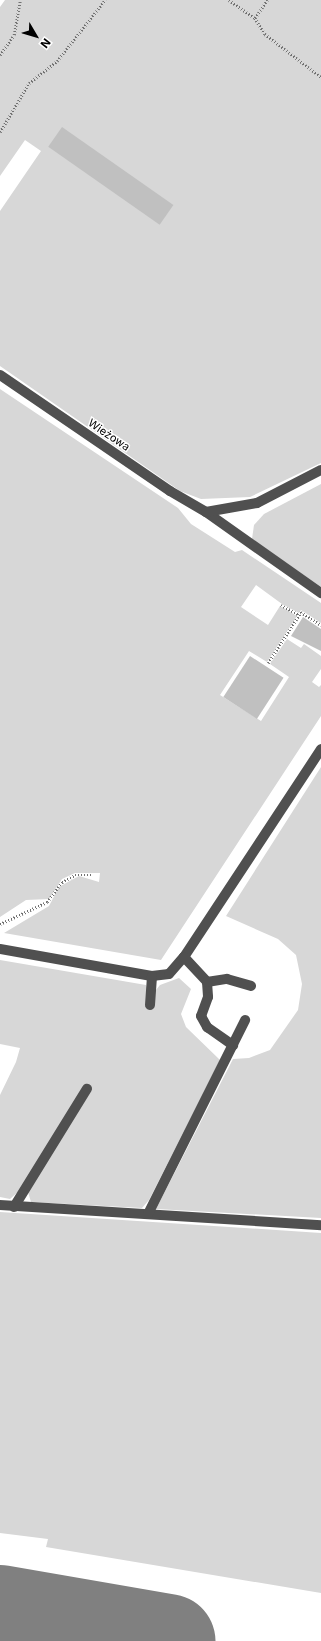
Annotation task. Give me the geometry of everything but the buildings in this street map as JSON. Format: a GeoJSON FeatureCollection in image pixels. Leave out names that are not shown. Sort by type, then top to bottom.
{"type":"FeatureCollection","features":[{"type":"Feature","properties":{"kind":"lane","name":"Wieżowa"},"geometry":{"type":"LineString","coordinates":[[0,375],[170,491],[206,512],[321,593]]}},
{"type":"Feature","properties":{"kind":"lane"},"geometry":{"type":"LineString","coordinates":[[206,512],[257,503],[321,470]]}},
{"type":"Feature","properties":{"kind":"lane"},"geometry":{"type":"LineString","coordinates":[[0,950],[152,976],[169,974],[184,957],[321,749]]}},
{"type":"Feature","properties":{"kind":"lane"},"geometry":{"type":"LineString","coordinates":[[184,957],[207,982],[208,997],[201,1016],[207,1027],[233,1045]]}},
{"type":"Feature","properties":{"kind":"lane"},"geometry":{"type":"LineString","coordinates":[[150,1005],[152,976]]}},
{"type":"Feature","properties":{"kind":"lane"},"geometry":{"type":"LineString","coordinates":[[207,982],[227,979],[251,986]]}},
{"type":"Feature","properties":{"kind":"lane"},"geometry":{"type":"LineString","coordinates":[[148,1214],[245,1020]]}},
{"type":"Feature","properties":{"kind":"lane"},"geometry":{"type":"LineString","coordinates":[[14,1207],[86,1089]]}},
{"type":"Feature","properties":{"kind":"lane"},"geometry":{"type":"LineString","coordinates":[[0,1205],[321,1225]]}},
{"type":"Feature","properties":{"kind":"path"},"geometry":{"type":"LineString","coordinates":[[0,55],[14,35],[20,0]]}},
{"type":"Feature","properties":{"kind":"path"},"geometry":{"type":"LineString","coordinates":[[0,132],[28,83],[57,61],[105,0]]}},
{"type":"Feature","properties":{"kind":"path"},"geometry":{"type":"LineString","coordinates":[[229,0],[255,18],[265,34],[321,77]]}},
{"type":"Feature","properties":{"kind":"path"},"geometry":{"type":"LineString","coordinates":[[255,18],[267,0]]}},
{"type":"Feature","properties":{"kind":"path"},"geometry":{"type":"LineString","coordinates":[[281,605],[300,615]]}},
{"type":"Feature","properties":{"kind":"path"},"geometry":{"type":"LineString","coordinates":[[268,663],[301,612],[321,625]]}},
{"type":"Feature","properties":{"kind":"path"},"geometry":{"type":"LineString","coordinates":[[0,924],[5,923],[47,902],[62,882],[79,874],[92,875]]}},
{"type":"Feature","properties":{"kind":"shaded area"},"geometry":{"type":"Polygon","coordinates":[[[5,0],[321,0],[321,463],[250,497],[201,499],[180,491],[0,366],[0,211],[41,151],[25,140],[0,176],[0,7],[5,0]]]}},
{"type":"Feature","properties":{"kind":"shaded area"},"geometry":{"type":"Polygon","coordinates":[[[0,389],[178,508],[191,524],[235,552],[242,550],[321,603],[321,623],[301,610],[299,613],[282,604],[256,585],[241,607],[268,625],[280,606],[297,616],[267,662],[249,651],[220,695],[261,721],[289,677],[270,664],[287,639],[301,648],[304,644],[321,656],[321,669],[312,682],[319,687],[321,685],[321,716],[161,960],[4,933],[49,906],[59,887],[79,876],[99,882],[100,873],[75,873],[62,879],[49,899],[26,900],[0,917],[0,389]]]}},
{"type":"Feature","properties":{"kind":"shaded area"},"geometry":{"type":"Polygon","coordinates":[[[321,484],[321,587],[252,539],[254,525],[264,514],[321,484]]]}},
{"type":"Feature","properties":{"kind":"shaded area"},"geometry":{"type":"Polygon","coordinates":[[[321,767],[321,1218],[156,1209],[233,1059],[249,1058],[270,1050],[298,1010],[302,984],[296,955],[278,939],[226,916],[321,767]]]}},
{"type":"Feature","properties":{"kind":"shaded area"},"geometry":{"type":"Polygon","coordinates":[[[0,960],[146,985],[148,991],[156,990],[160,985],[179,978],[191,989],[181,1014],[186,1027],[220,1060],[149,1200],[142,1208],[31,1202],[28,1192],[92,1089],[86,1084],[19,1191],[10,1199],[0,1197],[0,1095],[16,1062],[20,1048],[0,1044],[0,960]]]}},
{"type":"Feature","properties":{"kind":"shaded area"},"geometry":{"type":"Polygon","coordinates":[[[0,1212],[321,1233],[321,1593],[46,1547],[48,1539],[0,1533],[0,1212]]]}},
{"type":"Feature","properties":{"kind":"runway"},"geometry":{"type":"LineString","coordinates":[[0,1612],[168,1641]]}}]}
